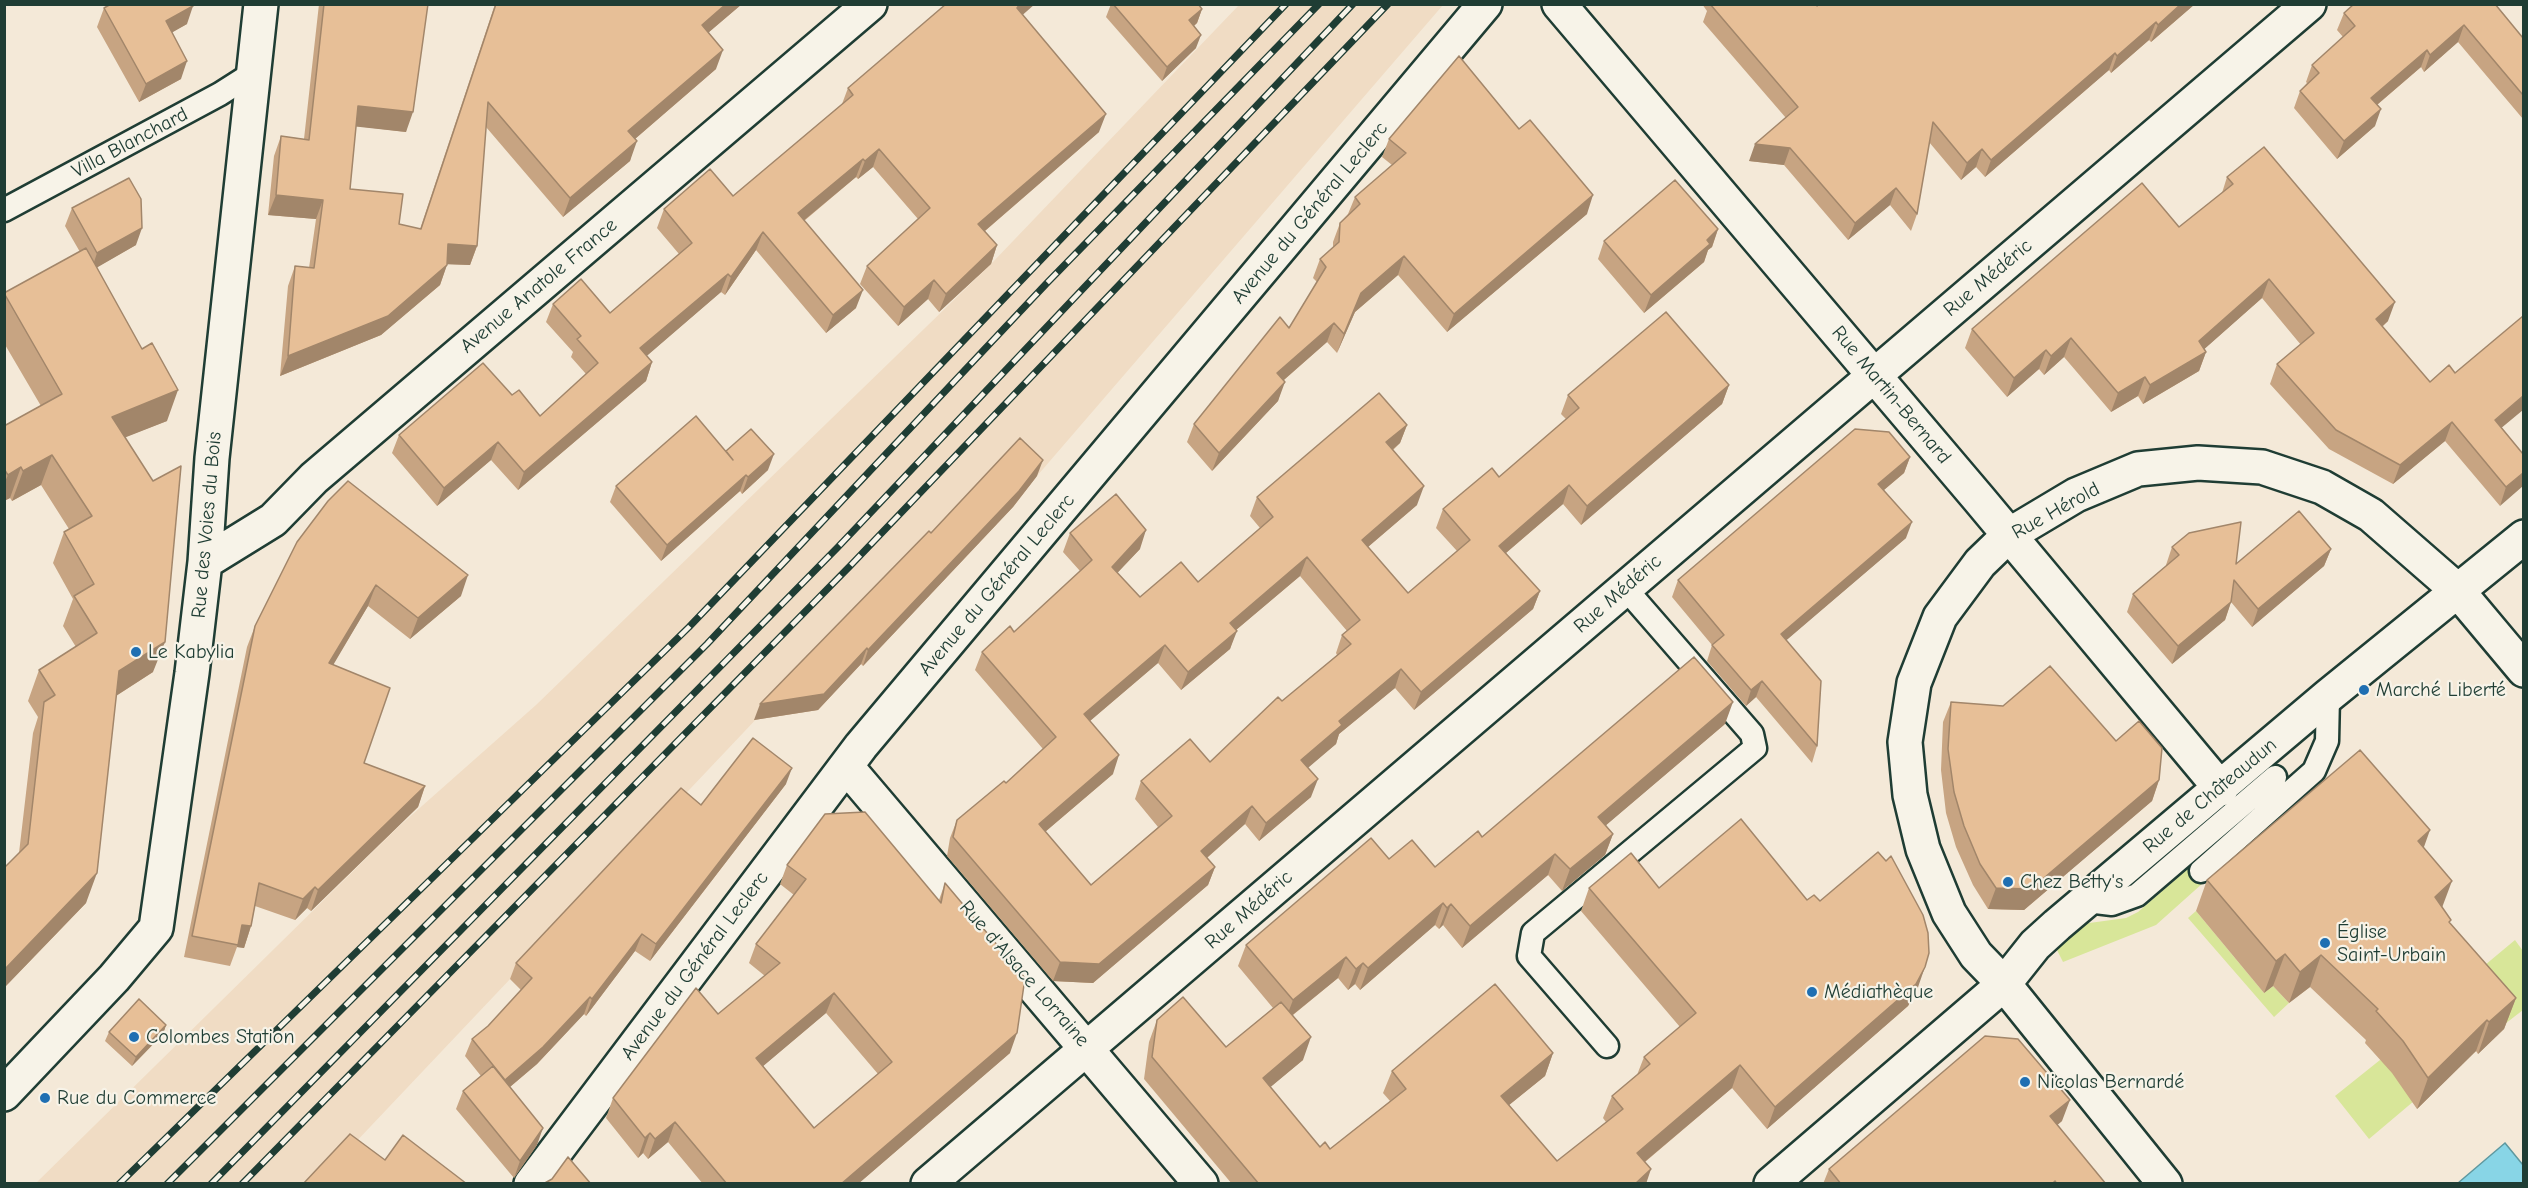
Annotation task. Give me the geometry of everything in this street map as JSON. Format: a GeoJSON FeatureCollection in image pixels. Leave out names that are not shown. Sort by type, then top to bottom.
{"type":"FeatureCollection","features":[{"type":"Feature","properties":{"kind":"street","name":"Rue des Voies du Bois"},"geometry":{"type":"LineString","coordinates":[[4,1094],[114,978],[156,928],[192,674],[205,562],[212,458],[261,4]]}},
{"type":"Feature","properties":{"kind":"street","name":"Avenue Anatole France"},"geometry":{"type":"LineString","coordinates":[[205,562],[273,520],[314,478],[870,4]]}},
{"type":"Feature","properties":{"kind":"street","name":"Avenue du Général Leclerc"},"geometry":{"type":"LineString","coordinates":[[531,1184],[846,766],[1485,4]]}},
{"type":"Feature","properties":{"kind":"street","name":"Rue Martin-Bernard"},"geometry":{"type":"LineString","coordinates":[[1559,4],[2221,789]]}},
{"type":"Feature","properties":{"kind":"street","name":"Rue Médéric"},"geometry":{"type":"LineString","coordinates":[[928,1184],[2309,4]]}},
{"type":"Feature","properties":{"kind":"street","name":"Rue Hérold"},"geometry":{"type":"LineString","coordinates":[[2165,1184],[2004,984],[1976,954],[1949,913],[1927,860],[1910,795],[1905,742],[1914,683],[1940,617],[1980,563],[2009,535],[2076,495],[2138,469],[2198,463],[2262,467],[2322,487],[2371,515],[2457,590],[2523,670]]}},
{"type":"Feature","properties":{"kind":"street","name":"Rue de Châteaudun"},"geometry":{"type":"LineString","coordinates":[[1771,1184],[2004,984],[2035,945],[2328,696],[2523,537]]}},
{"type":"Feature","properties":{"kind":"street","name":"Rue d'Alsace Lorraine"},"geometry":{"type":"LineString","coordinates":[[846,766],[1201,1184]]}},
{"type":"Feature","properties":{"kind":"lane","name":"Villa Blanchard"},"geometry":{"type":"LineString","coordinates":[[4,210],[220,94],[253,73]]}},
{"type":"Feature","properties":{"kind":"lane"},"geometry":{"type":"LineString","coordinates":[[1607,1046],[1529,956],[1533,933],[1755,748],[1752,734],[1625,588]]}},
{"type":"Feature","properties":{"kind":"lane"},"geometry":{"type":"LineString","coordinates":[[2201,871],[2314,771],[2327,741],[2328,696]]}},
{"type":"Feature","properties":{"kind":"lane"},"geometry":{"type":"LineString","coordinates":[[2087,901],[2112,904],[2137,895],[2275,777]]}},
{"type":"Feature","properties":{"kind":"shaded area"},"geometry":{"type":"Polygon","coordinates":[[[1239,5],[1443,5],[1037,476],[1014,455],[779,695],[317,1183],[35,1184],[396,829],[536,705],[991,264],[1239,5]]]}},
{"type":"Feature","properties":{"kind":"green space"},"geometry":{"type":"Polygon","coordinates":[[[2190,867],[2203,883],[2156,925],[2063,962],[2055,946],[2082,924],[2126,918],[2138,912],[2190,867]]]}},
{"type":"Feature","properties":{"kind":"green space"},"geometry":{"type":"Polygon","coordinates":[[[2196,911],[2264,993],[2273,986],[2289,1003],[2274,1017],[2188,918],[2196,911]]]}},
{"type":"Feature","properties":{"kind":"green space"},"geometry":{"type":"Polygon","coordinates":[[[2515,940],[2523,951],[2523,1010],[2501,1027],[2461,985],[2515,940]]]}},
{"type":"Feature","properties":{"kind":"green space"},"geometry":{"type":"Polygon","coordinates":[[[2380,1060],[2385,1061],[2414,1101],[2369,1139],[2335,1096],[2380,1060]]]}},
{"type":"Feature","properties":{"kind":"water"},"geometry":{"type":"Polygon","coordinates":[[[2505,1143],[2523,1165],[2523,1183],[2458,1183],[2505,1143]]]}},
{"type":"Feature","properties":{"kind":"building"},"geometry":{"type":"Polygon","coordinates":[[[111,4],[192,4],[193,6],[166,21],[187,61],[146,84],[104,8],[111,4]]]}},
{"type":"Feature","properties":{"kind":"building"},"geometry":{"type":"Polygon","coordinates":[[[324,4],[428,4],[413,112],[358,106],[350,189],[403,194],[399,224],[421,229],[496,4],[726,4],[702,25],[723,50],[628,131],[637,141],[570,198],[488,102],[477,246],[448,244],[447,265],[388,316],[288,356],[295,266],[314,268],[323,200],[276,195],[281,136],[309,140],[324,4]]]}},
{"type":"Feature","properties":{"kind":"building"},"geometry":{"type":"Polygon","coordinates":[[[946,4],[1020,4],[1017,8],[1106,114],[978,224],[997,245],[946,294],[934,280],[904,307],[867,266],[930,208],[879,149],[865,161],[863,159],[798,213],[863,290],[833,315],[763,232],[731,277],[728,274],[640,348],[652,362],[524,472],[498,442],[444,488],[399,435],[483,363],[512,395],[519,390],[540,416],[598,363],[577,339],[581,336],[553,304],[581,279],[610,313],[692,243],[664,209],[710,169],[733,196],[853,95],[848,88],[946,4]]]}},
{"type":"Feature","properties":{"kind":"building"},"geometry":{"type":"Polygon","coordinates":[[[1113,4],[1198,4],[1202,9],[1189,20],[1201,35],[1167,67],[1113,4]]]}},
{"type":"Feature","properties":{"kind":"building"},"geometry":{"type":"Polygon","coordinates":[[[1710,4],[1816,4],[1817,6],[1819,4],[2181,4],[2117,56],[2115,53],[1991,160],[1982,149],[1967,163],[1933,122],[1917,214],[1896,188],[1855,223],[1790,148],[1755,144],[1798,107],[1710,4]]]}},
{"type":"Feature","properties":{"kind":"building"},"geometry":{"type":"Polygon","coordinates":[[[2354,4],[2495,4],[2523,38],[2523,95],[2464,25],[2430,55],[2427,50],[2371,98],[2381,109],[2344,141],[2300,91],[2319,73],[2312,65],[2355,26],[2344,13],[2354,4]]]}},
{"type":"Feature","properties":{"kind":"building"},"geometry":{"type":"Polygon","coordinates":[[[1459,56],[1519,129],[1530,120],[1593,195],[1454,314],[1404,256],[1361,293],[1344,334],[1334,323],[1277,373],[1285,382],[1219,453],[1194,424],[1280,317],[1289,328],[1326,267],[1320,259],[1339,242],[1340,223],[1360,204],[1355,197],[1406,153],[1389,139],[1459,56]]]}},
{"type":"Feature","properties":{"kind":"building"},"geometry":{"type":"Polygon","coordinates":[[[2264,147],[2395,302],[2376,319],[2430,382],[2449,365],[2455,373],[2523,316],[2523,396],[2495,420],[2523,454],[2523,473],[2506,487],[2452,422],[2400,465],[2336,430],[2277,364],[2314,333],[2269,279],[2199,341],[2206,352],[2150,385],[2145,377],[2118,393],[2071,338],[2051,356],[2046,350],[2014,378],[1972,329],[2142,183],[2179,227],[2233,184],[2227,177],[2264,147]]]}},
{"type":"Feature","properties":{"kind":"building"},"geometry":{"type":"Polygon","coordinates":[[[129,178],[141,199],[142,228],[97,253],[72,208],[129,178]]]}},
{"type":"Feature","properties":{"kind":"building"},"geometry":{"type":"Polygon","coordinates":[[[1675,180],[1718,229],[1707,240],[1710,244],[1651,295],[1604,241],[1675,180]]]}},
{"type":"Feature","properties":{"kind":"building"},"geometry":{"type":"Polygon","coordinates":[[[86,248],[142,349],[152,343],[178,390],[112,417],[153,481],[181,466],[165,642],[119,671],[97,873],[4,970],[4,868],[28,844],[44,702],[55,695],[39,670],[97,633],[74,596],[94,584],[64,532],[92,516],[52,455],[23,471],[21,467],[8,475],[4,469],[4,426],[62,394],[4,293],[86,248]]]}},
{"type":"Feature","properties":{"kind":"building"},"geometry":{"type":"Polygon","coordinates":[[[1666,312],[1729,385],[1587,506],[1569,485],[1499,546],[1540,591],[1421,692],[1401,669],[1339,721],[1342,725],[1301,760],[1318,779],[1266,823],[1252,806],[1201,851],[1215,867],[1099,964],[1060,962],[953,837],[957,820],[1004,781],[1006,783],[1056,737],[982,652],[1010,626],[1014,632],[1092,560],[1070,533],[1116,494],[1146,530],[1112,567],[1140,597],[1181,562],[1198,582],[1273,517],[1257,497],[1379,393],[1407,425],[1386,442],[1424,486],[1362,540],[1408,593],[1470,540],[1443,509],[1492,468],[1499,477],[1579,408],[1568,395],[1666,312]],[[1307,557],[1230,623],[1237,631],[1188,672],[1165,645],[1084,714],[1119,755],[1039,824],[1091,885],[1172,816],[1141,781],[1190,739],[1210,762],[1278,697],[1282,701],[1351,644],[1342,635],[1360,620],[1307,557]]]}},
{"type":"Feature","properties":{"kind":"building"},"geometry":{"type":"Polygon","coordinates":[[[696,416],[733,460],[726,451],[751,429],[774,454],[748,477],[746,475],[667,545],[616,486],[696,416]]]}},
{"type":"Feature","properties":{"kind":"building"},"geometry":{"type":"Polygon","coordinates":[[[1855,429],[1889,432],[1910,457],[1878,484],[1912,522],[1781,634],[1821,681],[1817,746],[1762,681],[1751,690],[1712,645],[1724,635],[1678,580],[1855,429]]]}},
{"type":"Feature","properties":{"kind":"building"},"geometry":{"type":"Polygon","coordinates":[[[1020,438],[1043,460],[1019,491],[868,650],[867,648],[824,694],[760,704],[929,531],[931,533],[1020,438]]]}},
{"type":"Feature","properties":{"kind":"building"},"geometry":{"type":"Polygon","coordinates":[[[348,481],[468,575],[418,618],[376,585],[329,663],[390,688],[364,763],[425,786],[318,890],[315,887],[303,899],[259,883],[251,926],[242,925],[238,945],[192,936],[255,626],[297,542],[328,501],[348,481]]]}},
{"type":"Feature","properties":{"kind":"building"},"geometry":{"type":"Polygon","coordinates":[[[2299,511],[2331,549],[2258,609],[2234,580],[2231,602],[2178,646],[2133,594],[2179,555],[2172,547],[2189,533],[2241,522],[2236,564],[2299,511]]]}},
{"type":"Feature","properties":{"kind":"building"},"geometry":{"type":"Polygon","coordinates":[[[1694,657],[1733,702],[1598,817],[1613,834],[1570,869],[1555,854],[1470,926],[1451,904],[1447,908],[1443,903],[1368,968],[1363,963],[1356,969],[1346,957],[1293,1000],[1246,945],[1371,838],[1389,859],[1412,840],[1435,867],[1478,831],[1482,837],[1694,657]]]}},
{"type":"Feature","properties":{"kind":"building"},"geometry":{"type":"Polygon","coordinates":[[[2050,666],[2116,741],[2139,721],[2162,748],[2159,780],[2031,889],[1996,888],[1980,864],[1964,826],[1954,792],[1948,749],[1951,702],[2003,706],[2050,666]]]}},
{"type":"Feature","properties":{"kind":"building"},"geometry":{"type":"Polygon","coordinates":[[[753,738],[792,768],[656,944],[642,934],[592,999],[590,997],[543,1047],[505,1080],[472,1039],[488,1026],[532,978],[516,963],[681,788],[701,805],[753,738]]]}},
{"type":"Feature","properties":{"kind":"building","name":"Église Saint-Urbain"},"geometry":{"type":"Polygon","coordinates":[[[2360,750],[2430,830],[2418,841],[2452,881],[2435,897],[2451,920],[2449,922],[2516,998],[2489,1022],[2487,1020],[2428,1078],[2403,1041],[2376,1011],[2378,1009],[2321,955],[2300,972],[2285,954],[2276,961],[2207,880],[2360,750]]]}},
{"type":"Feature","properties":{"kind":"building"},"geometry":{"type":"Polygon","coordinates":[[[865,812],[941,903],[945,883],[1025,978],[1017,1033],[841,1184],[727,1184],[675,1122],[655,1139],[650,1133],[645,1138],[613,1098],[696,988],[718,1014],[780,963],[756,944],[806,879],[787,865],[825,814],[865,812]],[[834,993],[756,1058],[814,1128],[892,1062],[834,993]]]}},
{"type":"Feature","properties":{"kind":"building"},"geometry":{"type":"Polygon","coordinates":[[[1741,819],[1807,900],[1814,895],[1820,901],[1878,852],[1886,861],[1891,856],[1923,915],[1928,933],[1929,953],[1925,967],[1916,984],[1775,1107],[1740,1065],[1637,1153],[1651,1169],[1635,1184],[1259,1184],[1152,1057],[1157,1020],[1183,997],[1226,1047],[1281,1002],[1311,1037],[1263,1078],[1320,1147],[1325,1142],[1330,1149],[1406,1089],[1392,1071],[1495,984],[1553,1053],[1501,1096],[1557,1161],[1623,1109],[1612,1096],[1650,1064],[1644,1057],[1696,1013],[1589,888],[1631,853],[1659,888],[1741,819]]]}},
{"type":"Feature","properties":{"kind":"building","name":"Colombes Station"},"geometry":{"type":"Polygon","coordinates":[[[139,999],[166,1025],[136,1057],[109,1032],[139,999]]]}},
{"type":"Feature","properties":{"kind":"building"},"geometry":{"type":"Polygon","coordinates":[[[1985,1036],[2018,1039],[2070,1100],[2050,1116],[2106,1184],[2057,1184],[2055,1181],[2052,1184],[1841,1184],[1829,1169],[1985,1036]]]}},
{"type":"Feature","properties":{"kind":"building"},"geometry":{"type":"Polygon","coordinates":[[[493,1066],[543,1128],[520,1161],[463,1091],[493,1066]]]}},
{"type":"Feature","properties":{"kind":"building"},"geometry":{"type":"Polygon","coordinates":[[[350,1134],[385,1160],[403,1135],[467,1184],[303,1184],[350,1134]]]}},
{"type":"Feature","properties":{"kind":"building"},"geometry":{"type":"Polygon","coordinates":[[[568,1157],[591,1184],[543,1184],[552,1179],[568,1157]]]}},
{"type":"Feature","properties":{"kind":"railway"},"geometry":{"type":"LineString","coordinates":[[119,1184],[689,627],[1286,4]]}},
{"type":"Feature","properties":{"kind":"railway"},"geometry":{"type":"LineString","coordinates":[[167,1184],[707,644],[1046,284],[1319,4]]}},
{"type":"Feature","properties":{"kind":"railway"},"geometry":{"type":"LineString","coordinates":[[211,1184],[838,547],[1353,4]]}},
{"type":"Feature","properties":{"kind":"railway"},"geometry":{"type":"LineString","coordinates":[[242,1184],[851,565],[1388,4]]}},
{"type":"Feature","properties":{"kind":"place","name":"Le Kabylia"},"geometry":{"type":"Point","coordinates":[136,652]}},
{"type":"Feature","properties":{"kind":"place","name":"Marché Liberté"},"geometry":{"type":"Point","coordinates":[2364,690]}},
{"type":"Feature","properties":{"kind":"place","name":"Chez Betty's"},"geometry":{"type":"Point","coordinates":[2008,882]}},
{"type":"Feature","properties":{"kind":"place","name":"Église Saint-Urbain"},"geometry":{"type":"Point","coordinates":[2325,943]}},
{"type":"Feature","properties":{"kind":"place","name":"Médiathèque"},"geometry":{"type":"Point","coordinates":[1812,992]}},
{"type":"Feature","properties":{"kind":"place","name":"Colombes Station"},"geometry":{"type":"Point","coordinates":[134,1037]}},
{"type":"Feature","properties":{"kind":"place","name":"Nicolas Bernardé"},"geometry":{"type":"Point","coordinates":[2025,1082]}},
{"type":"Feature","properties":{"kind":"place","name":"Rue du Commerce"},"geometry":{"type":"Point","coordinates":[45,1098]}}]}
